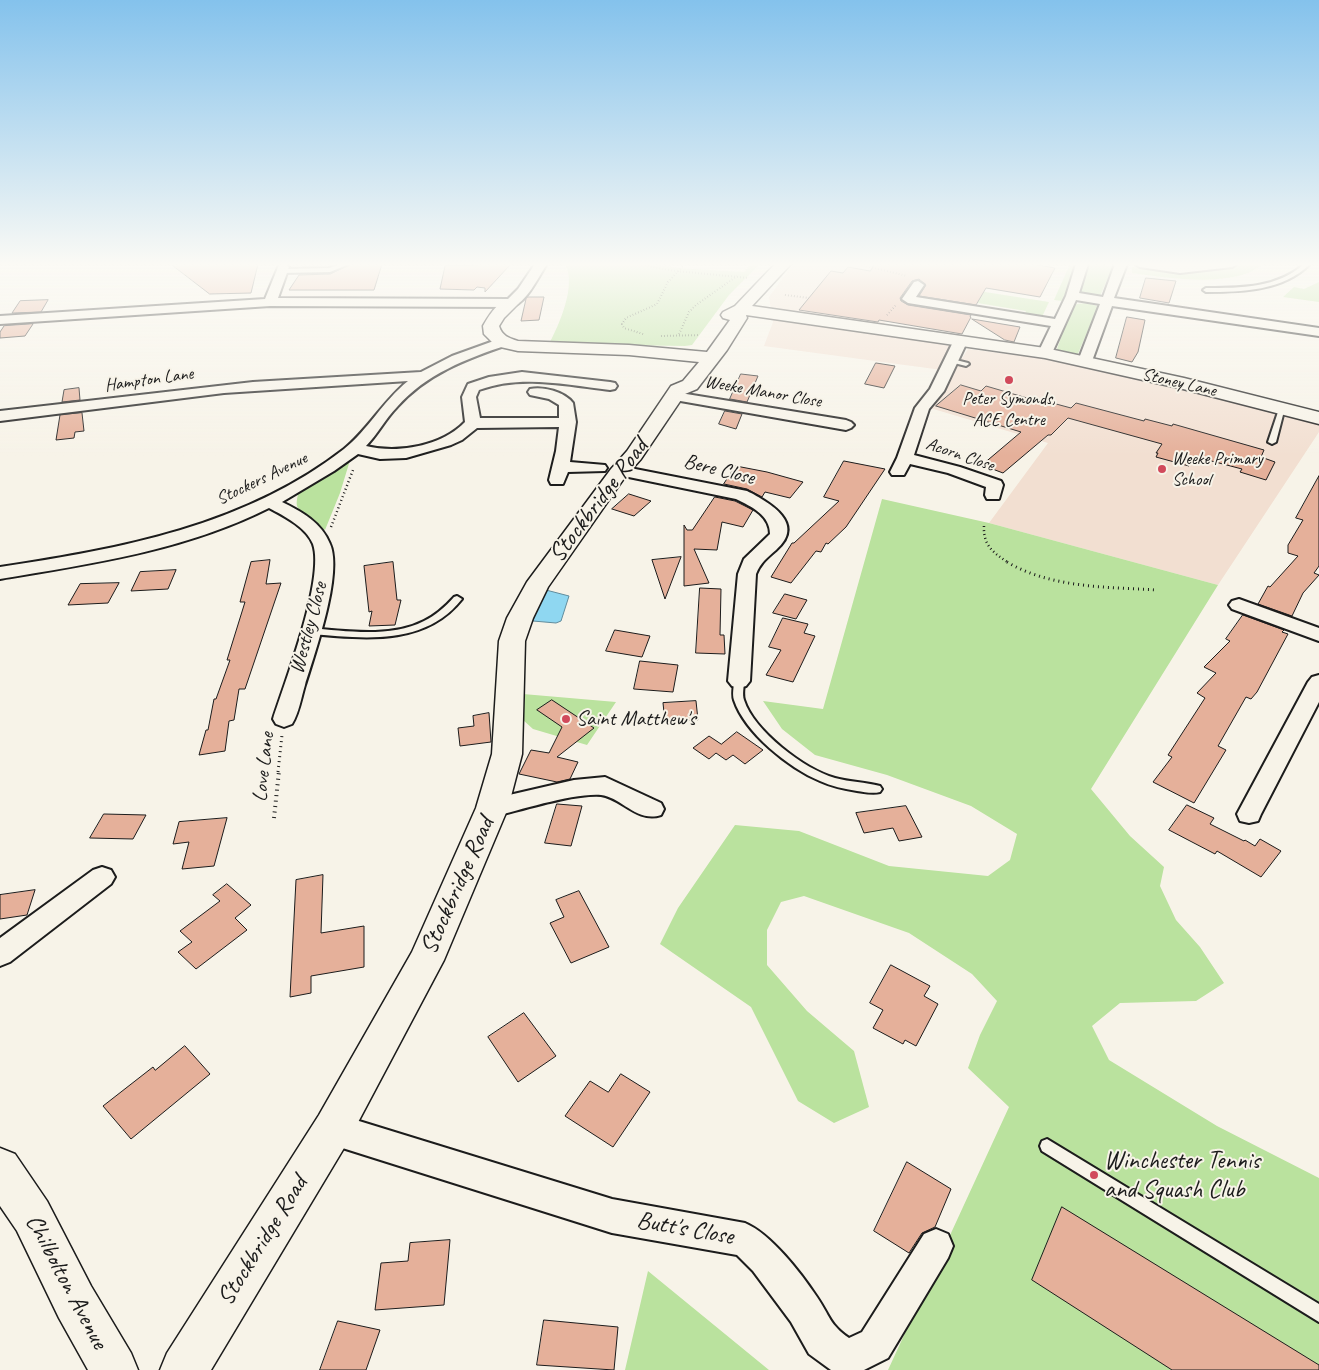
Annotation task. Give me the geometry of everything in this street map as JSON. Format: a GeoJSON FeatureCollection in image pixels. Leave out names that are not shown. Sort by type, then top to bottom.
{"type":"FeatureCollection","features":[{"type":"Feature","properties":{"kind":"main road"},"geometry":{"type":"LineString","coordinates":[[491,328],[493,334],[502,342],[518,346],[629,350],[712,358]]}},
{"type":"Feature","properties":{"kind":"main road","name":"Stockbridge Road"},"geometry":{"type":"LineString","coordinates":[[676,393],[674,382],[705,335],[712,328]]}},
{"type":"Feature","properties":{"kind":"main road","name":"Stockbridge Road"},"geometry":{"type":"LineString","coordinates":[[184,1370],[333,1129],[426,960],[492,808],[506,754],[512,641],[520,618],[536,587],[610,469],[634,456],[676,393],[690,385],[712,358],[732,328]]}},
{"type":"Feature","properties":{"kind":"main road","name":"Stoney Lane"},"geometry":{"type":"LineString","coordinates":[[868,328],[1045,353],[1282,407],[1319,418]]}},
{"type":"Feature","properties":{"kind":"main road","name":"Chilbolton Avenue"},"geometry":{"type":"LineString","coordinates":[[0,1169],[32,1216],[75,1302],[114,1370]]}},
{"type":"Feature","properties":{"kind":"street"},"geometry":{"type":"LineString","coordinates":[[1045,353],[1056,328]]}},
{"type":"Feature","properties":{"kind":"street"},"geometry":{"type":"LineString","coordinates":[[1085,361],[1097,328]]}},
{"type":"Feature","properties":{"kind":"street"},"geometry":{"type":"LineString","coordinates":[[1291,328],[1319,332]]}},
{"type":"Feature","properties":{"kind":"street","name":"Stockers Avenue"},"geometry":{"type":"LineString","coordinates":[[0,573],[55,565],[170,539],[270,502],[328,469],[354,448],[392,404],[424,376],[477,349],[502,342]]}},
{"type":"Feature","properties":{"kind":"street","name":"Acorn Close"},"geometry":{"type":"LineString","coordinates":[[960,342],[959,363],[922,408],[902,465],[954,470],[995,485],[994,495]]}},
{"type":"Feature","properties":{"kind":"street","name":"Hampton Lane"},"geometry":{"type":"LineString","coordinates":[[0,416],[41,413],[197,392],[336,380],[424,376]]}},
{"type":"Feature","properties":{"kind":"street"},"geometry":{"type":"LineString","coordinates":[[354,448],[384,454],[410,452],[454,438],[468,430],[473,423],[469,397],[473,387],[489,380],[522,376],[610,386]]}},
{"type":"Feature","properties":{"kind":"street"},"geometry":{"type":"LineString","coordinates":[[473,423],[568,422],[566,403],[554,396],[535,392]]}},
{"type":"Feature","properties":{"kind":"street","name":"Weeke Manor Close"},"geometry":{"type":"LineString","coordinates":[[676,393],[846,425]]}},
{"type":"Feature","properties":{"kind":"street","name":"Bere Close"},"geometry":{"type":"LineString","coordinates":[[568,422],[560,473],[610,469],[741,495],[760,504],[779,526],[778,536],[751,563],[747,574],[739,681]]}},
{"type":"Feature","properties":{"kind":"street"},"geometry":{"type":"LineString","coordinates":[[270,502],[302,521],[317,535],[323,546]]}},
{"type":"Feature","properties":{"kind":"street","name":"Westley Close"},"geometry":{"type":"LineString","coordinates":[[284,720],[321,589],[323,546]]}},
{"type":"Feature","properties":{"kind":"street"},"geometry":{"type":"LineString","coordinates":[[1239,605],[1319,635]]}},
{"type":"Feature","properties":{"kind":"street"},"geometry":{"type":"LineString","coordinates":[[1249,814],[1319,682]]}},
{"type":"Feature","properties":{"kind":"street"},"geometry":{"type":"LineString","coordinates":[[492,808],[574,789],[606,786],[652,809]]}},
{"type":"Feature","properties":{"kind":"street"},"geometry":{"type":"LineString","coordinates":[[0,954],[102,877]]}},
{"type":"Feature","properties":{"kind":"street","name":"Butt's Close"},"geometry":{"type":"LineString","coordinates":[[333,1129],[612,1216],[745,1240],[765,1259],[804,1309],[822,1341],[847,1359],[875,1345],[936,1246]]}},
{"type":"Feature","properties":{"kind":"lane"},"geometry":{"type":"LineString","coordinates":[[1272,442],[1282,407]]}},
{"type":"Feature","properties":{"kind":"lane"},"geometry":{"type":"LineString","coordinates":[[310,631],[374,634],[398,633],[439,616],[452,606],[457,599]]}},
{"type":"Feature","properties":{"kind":"lane"},"geometry":{"type":"LineString","coordinates":[[739,681],[739,699],[746,715],[764,735],[800,766],[822,778],[848,786],[876,789]]}},
{"type":"Feature","properties":{"kind":"lane"},"geometry":{"type":"LineString","coordinates":[[1047,1146],[1319,1314]]}},
{"type":"Feature","properties":{"kind":"path"},"geometry":{"type":"LineString","coordinates":[[624,328],[633,332],[650,335]]}},
{"type":"Feature","properties":{"kind":"path"},"geometry":{"type":"LineString","coordinates":[[679,334],[682,328]]}},
{"type":"Feature","properties":{"kind":"path"},"geometry":{"type":"LineString","coordinates":[[656,335],[705,335]]}},
{"type":"Feature","properties":{"kind":"path"},"geometry":{"type":"LineString","coordinates":[[323,546],[337,516],[354,468]]}},
{"type":"Feature","properties":{"kind":"path"},"geometry":{"type":"LineString","coordinates":[[984,526],[983,539],[989,550],[1000,558],[1021,568],[1062,581],[1156,590]]}},
{"type":"Feature","properties":{"kind":"path","name":"Love Lane"},"geometry":{"type":"LineString","coordinates":[[274,818],[284,720]]}},
{"type":"Feature","properties":{"kind":"shaded area"},"geometry":{"type":"Polygon","coordinates":[[[771,328],[881,328],[954,342],[942,370],[764,346],[771,328]]]}},
{"type":"Feature","properties":{"kind":"shaded area","name":"Weeke Primary School"},"geometry":{"type":"Polygon","coordinates":[[[968,349],[1071,362],[1319,422],[1319,432],[1218,585],[989,523],[1048,443],[930,408],[968,349]]]}},
{"type":"Feature","properties":{"kind":"green space"},"geometry":{"type":"Polygon","coordinates":[[[556,328],[705,328],[692,345],[685,346],[549,344],[556,328]]]}},
{"type":"Feature","properties":{"kind":"green space"},"geometry":{"type":"Polygon","coordinates":[[[1064,328],[1089,328],[1077,356],[1056,352],[1064,328]]]}},
{"type":"Feature","properties":{"kind":"green space"},"geometry":{"type":"Polygon","coordinates":[[[351,457],[340,493],[325,530],[298,508],[299,490],[351,457]]]}},
{"type":"Feature","properties":{"kind":"green space"},"geometry":{"type":"Polygon","coordinates":[[[882,499],[989,523],[1218,585],[1091,789],[1130,836],[1164,867],[1160,886],[1176,920],[1200,947],[1224,983],[1196,1001],[1120,1003],[1092,1026],[1109,1060],[1217,1126],[1319,1178],[1319,1370],[888,1370],[1009,1107],[968,1068],[980,1035],[997,1001],[972,974],[909,933],[804,896],[781,902],[767,930],[767,965],[807,1011],[854,1051],[869,1107],[834,1123],[798,1101],[751,1007],[660,944],[678,908],[735,825],[799,831],[889,866],[988,876],[1010,860],[1017,834],[971,806],[887,775],[815,755],[782,729],[763,701],[823,709],[882,499]]]}},
{"type":"Feature","properties":{"kind":"green space"},"geometry":{"type":"Polygon","coordinates":[[[523,694],[616,702],[587,745],[533,729],[523,720],[523,694]]]}},
{"type":"Feature","properties":{"kind":"green space"},"geometry":{"type":"Polygon","coordinates":[[[648,1271],[769,1370],[625,1370],[648,1271]]]}},
{"type":"Feature","properties":{"kind":"water"},"geometry":{"type":"Polygon","coordinates":[[[546,590],[569,596],[561,621],[556,623],[533,621],[540,598],[546,590]]]}},
{"type":"Feature","properties":{"kind":"building"},"geometry":{"type":"Polygon","coordinates":[[[3,328],[30,328],[25,336],[0,338],[0,332],[3,328]]]}},
{"type":"Feature","properties":{"kind":"building"},"geometry":{"type":"Polygon","coordinates":[[[926,328],[965,328],[962,334],[926,328]]]}},
{"type":"Feature","properties":{"kind":"building"},"geometry":{"type":"Polygon","coordinates":[[[986,328],[1020,328],[1014,342],[1005,340],[986,328]]]}},
{"type":"Feature","properties":{"kind":"building"},"geometry":{"type":"Polygon","coordinates":[[[1124,328],[1143,328],[1138,352],[1132,362],[1116,358],[1124,328]]]}},
{"type":"Feature","properties":{"kind":"building"},"geometry":{"type":"Polygon","coordinates":[[[876,363],[895,366],[884,388],[865,384],[876,363]]]}},
{"type":"Feature","properties":{"kind":"building"},"geometry":{"type":"Polygon","coordinates":[[[741,374],[758,376],[747,402],[730,399],[741,374]]]}},
{"type":"Feature","properties":{"kind":"building"},"geometry":{"type":"Polygon","coordinates":[[[961,385],[981,391],[986,386],[1044,403],[1045,401],[1071,408],[1076,403],[1144,421],[1145,419],[1172,426],[1173,424],[1264,450],[1261,457],[1275,462],[1266,480],[1240,472],[1242,469],[1200,458],[1196,464],[1191,463],[1189,466],[1156,457],[1158,453],[1156,453],[1162,444],[1068,418],[1051,435],[1048,435],[1003,473],[982,465],[1021,432],[936,406],[961,385]]]}},
{"type":"Feature","properties":{"kind":"building"},"geometry":{"type":"Polygon","coordinates":[[[79,388],[80,400],[62,402],[64,390],[79,388]]]}},
{"type":"Feature","properties":{"kind":"building"},"geometry":{"type":"Polygon","coordinates":[[[725,411],[742,414],[736,429],[719,424],[725,411]]]}},
{"type":"Feature","properties":{"kind":"building"},"geometry":{"type":"Polygon","coordinates":[[[82,413],[84,431],[75,432],[74,438],[56,440],[60,415],[82,413]]]}},
{"type":"Feature","properties":{"kind":"building"},"geometry":{"type":"Polygon","coordinates":[[[844,461],[885,469],[846,527],[828,544],[826,543],[821,552],[816,551],[791,583],[771,577],[792,543],[839,501],[824,497],[844,461]]]}},
{"type":"Feature","properties":{"kind":"building"},"geometry":{"type":"Polygon","coordinates":[[[736,466],[803,482],[790,498],[765,492],[762,497],[747,489],[724,484],[736,466]]]}},
{"type":"Feature","properties":{"kind":"building"},"geometry":{"type":"Polygon","coordinates":[[[1319,476],[1319,566],[1314,573],[1319,575],[1303,593],[1292,616],[1258,604],[1268,586],[1270,587],[1298,556],[1288,553],[1288,545],[1303,520],[1296,518],[1319,476]]]}},
{"type":"Feature","properties":{"kind":"building"},"geometry":{"type":"Polygon","coordinates":[[[629,494],[651,501],[634,516],[612,509],[629,494]]]}},
{"type":"Feature","properties":{"kind":"building"},"geometry":{"type":"Polygon","coordinates":[[[715,497],[735,501],[753,510],[743,527],[722,522],[717,550],[694,549],[709,583],[684,586],[684,525],[687,530],[692,530],[715,497]]]}},
{"type":"Feature","properties":{"kind":"building"},"geometry":{"type":"Polygon","coordinates":[[[681,557],[665,599],[652,560],[681,557]]]}},
{"type":"Feature","properties":{"kind":"building"},"geometry":{"type":"Polygon","coordinates":[[[270,560],[266,584],[281,583],[245,689],[239,689],[234,720],[229,721],[225,751],[199,755],[206,730],[208,730],[214,699],[216,699],[230,660],[227,660],[245,602],[240,602],[251,562],[270,560]]]}},
{"type":"Feature","properties":{"kind":"building"},"geometry":{"type":"Polygon","coordinates":[[[393,562],[397,600],[401,600],[395,625],[369,626],[372,611],[369,612],[364,566],[393,562]]]}},
{"type":"Feature","properties":{"kind":"building"},"geometry":{"type":"Polygon","coordinates":[[[176,570],[168,589],[131,591],[140,572],[176,570]]]}},
{"type":"Feature","properties":{"kind":"building"},"geometry":{"type":"Polygon","coordinates":[[[119,583],[108,603],[68,605],[80,584],[119,583]]]}},
{"type":"Feature","properties":{"kind":"building"},"geometry":{"type":"Polygon","coordinates":[[[700,588],[721,589],[720,635],[724,635],[725,654],[696,653],[700,588]]]}},
{"type":"Feature","properties":{"kind":"building"},"geometry":{"type":"Polygon","coordinates":[[[785,594],[807,600],[796,619],[773,613],[785,594]]]}},
{"type":"Feature","properties":{"kind":"building"},"geometry":{"type":"Polygon","coordinates":[[[1243,615],[1284,630],[1282,632],[1288,634],[1257,692],[1251,699],[1246,697],[1218,746],[1226,750],[1194,803],[1153,782],[1172,757],[1168,755],[1205,698],[1197,693],[1216,673],[1204,667],[1230,641],[1226,639],[1243,615]]]}},
{"type":"Feature","properties":{"kind":"building"},"geometry":{"type":"Polygon","coordinates":[[[783,618],[808,624],[804,633],[815,636],[793,682],[766,675],[781,650],[769,647],[783,618]]]}},
{"type":"Feature","properties":{"kind":"building"},"geometry":{"type":"Polygon","coordinates":[[[615,630],[650,636],[642,657],[606,651],[615,630]]]}},
{"type":"Feature","properties":{"kind":"building"},"geometry":{"type":"Polygon","coordinates":[[[640,661],[678,665],[673,692],[634,689],[640,661]]]}},
{"type":"Feature","properties":{"kind":"building"},"geometry":{"type":"Polygon","coordinates":[[[552,700],[594,728],[557,757],[578,762],[570,779],[557,782],[519,774],[531,750],[549,753],[562,727],[537,710],[552,700]]]}},
{"type":"Feature","properties":{"kind":"building"},"geometry":{"type":"Polygon","coordinates":[[[696,701],[698,720],[665,722],[663,703],[696,701]]]}},
{"type":"Feature","properties":{"kind":"building"},"geometry":{"type":"Polygon","coordinates":[[[489,713],[491,742],[460,746],[458,728],[474,726],[473,716],[489,713]]]}},
{"type":"Feature","properties":{"kind":"building"},"geometry":{"type":"Polygon","coordinates":[[[737,732],[763,750],[745,764],[733,755],[726,760],[716,753],[709,759],[693,748],[709,736],[721,744],[737,732]]]}},
{"type":"Feature","properties":{"kind":"building"},"geometry":{"type":"Polygon","coordinates":[[[557,804],[582,806],[571,846],[545,843],[557,804]]]}},
{"type":"Feature","properties":{"kind":"building"},"geometry":{"type":"Polygon","coordinates":[[[1187,805],[1214,818],[1210,824],[1244,841],[1255,846],[1260,839],[1281,851],[1261,877],[1217,851],[1215,854],[1169,830],[1187,805]]]}},
{"type":"Feature","properties":{"kind":"building"},"geometry":{"type":"Polygon","coordinates":[[[906,806],[922,837],[899,841],[893,828],[864,833],[856,813],[906,806]]]}},
{"type":"Feature","properties":{"kind":"building"},"geometry":{"type":"Polygon","coordinates":[[[104,814],[146,815],[133,839],[90,838],[104,814]]]}},
{"type":"Feature","properties":{"kind":"building"},"geometry":{"type":"Polygon","coordinates":[[[227,818],[214,866],[182,869],[189,842],[173,844],[179,822],[227,818]]]}},
{"type":"Feature","properties":{"kind":"building"},"geometry":{"type":"Polygon","coordinates":[[[323,875],[321,933],[364,926],[364,967],[311,976],[311,993],[290,997],[296,880],[323,875]]]}},
{"type":"Feature","properties":{"kind":"building"},"geometry":{"type":"Polygon","coordinates":[[[227,884],[251,905],[235,918],[247,930],[196,969],[178,952],[192,942],[180,931],[220,901],[213,895],[227,884]]]}},
{"type":"Feature","properties":{"kind":"building"},"geometry":{"type":"Polygon","coordinates":[[[35,890],[27,915],[0,919],[0,895],[35,890]]]}},
{"type":"Feature","properties":{"kind":"building"},"geometry":{"type":"Polygon","coordinates":[[[579,891],[609,947],[571,963],[550,923],[564,917],[556,900],[579,891]]]}},
{"type":"Feature","properties":{"kind":"building"},"geometry":{"type":"Polygon","coordinates":[[[891,965],[930,986],[924,996],[938,1004],[916,1046],[905,1040],[903,1044],[873,1028],[883,1010],[870,1003],[891,965]]]}},
{"type":"Feature","properties":{"kind":"building"},"geometry":{"type":"Polygon","coordinates":[[[524,1013],[556,1056],[518,1082],[488,1037],[524,1013]]]}},
{"type":"Feature","properties":{"kind":"building"},"geometry":{"type":"Polygon","coordinates":[[[185,1046],[210,1074],[131,1139],[103,1106],[153,1067],[155,1070],[185,1046]]]}},
{"type":"Feature","properties":{"kind":"building"},"geometry":{"type":"Polygon","coordinates":[[[621,1074],[650,1092],[613,1147],[565,1116],[590,1081],[608,1092],[621,1074]]]}},
{"type":"Feature","properties":{"kind":"building"},"geometry":{"type":"Polygon","coordinates":[[[907,1162],[951,1189],[935,1227],[922,1233],[909,1253],[874,1231],[907,1162]]]}},
{"type":"Feature","properties":{"kind":"building"},"geometry":{"type":"Polygon","coordinates":[[[1062,1207],[1319,1365],[1319,1370],[1172,1370],[1032,1280],[1062,1207]]]}},
{"type":"Feature","properties":{"kind":"building"},"geometry":{"type":"Polygon","coordinates":[[[450,1240],[444,1305],[375,1310],[381,1263],[408,1261],[410,1243],[450,1240]]]}},
{"type":"Feature","properties":{"kind":"building"},"geometry":{"type":"Polygon","coordinates":[[[544,1320],[618,1327],[614,1370],[537,1365],[544,1320]]]}},
{"type":"Feature","properties":{"kind":"building"},"geometry":{"type":"Polygon","coordinates":[[[338,1321],[380,1330],[366,1370],[320,1370],[338,1321]]]}},
{"type":"Feature","properties":{"kind":"place","name":"Peter Symonds, ACE Centre"},"geometry":{"type":"Point","coordinates":[1009,380]}},
{"type":"Feature","properties":{"kind":"place","name":"Weeke Primary School"},"geometry":{"type":"Point","coordinates":[1162,469]}},
{"type":"Feature","properties":{"kind":"place","name":"Saint Matthew's"},"geometry":{"type":"Point","coordinates":[566,719]}},
{"type":"Feature","properties":{"kind":"place","name":"Winchester Tennis and Squash Club"},"geometry":{"type":"Point","coordinates":[1094,1175]}}]}
